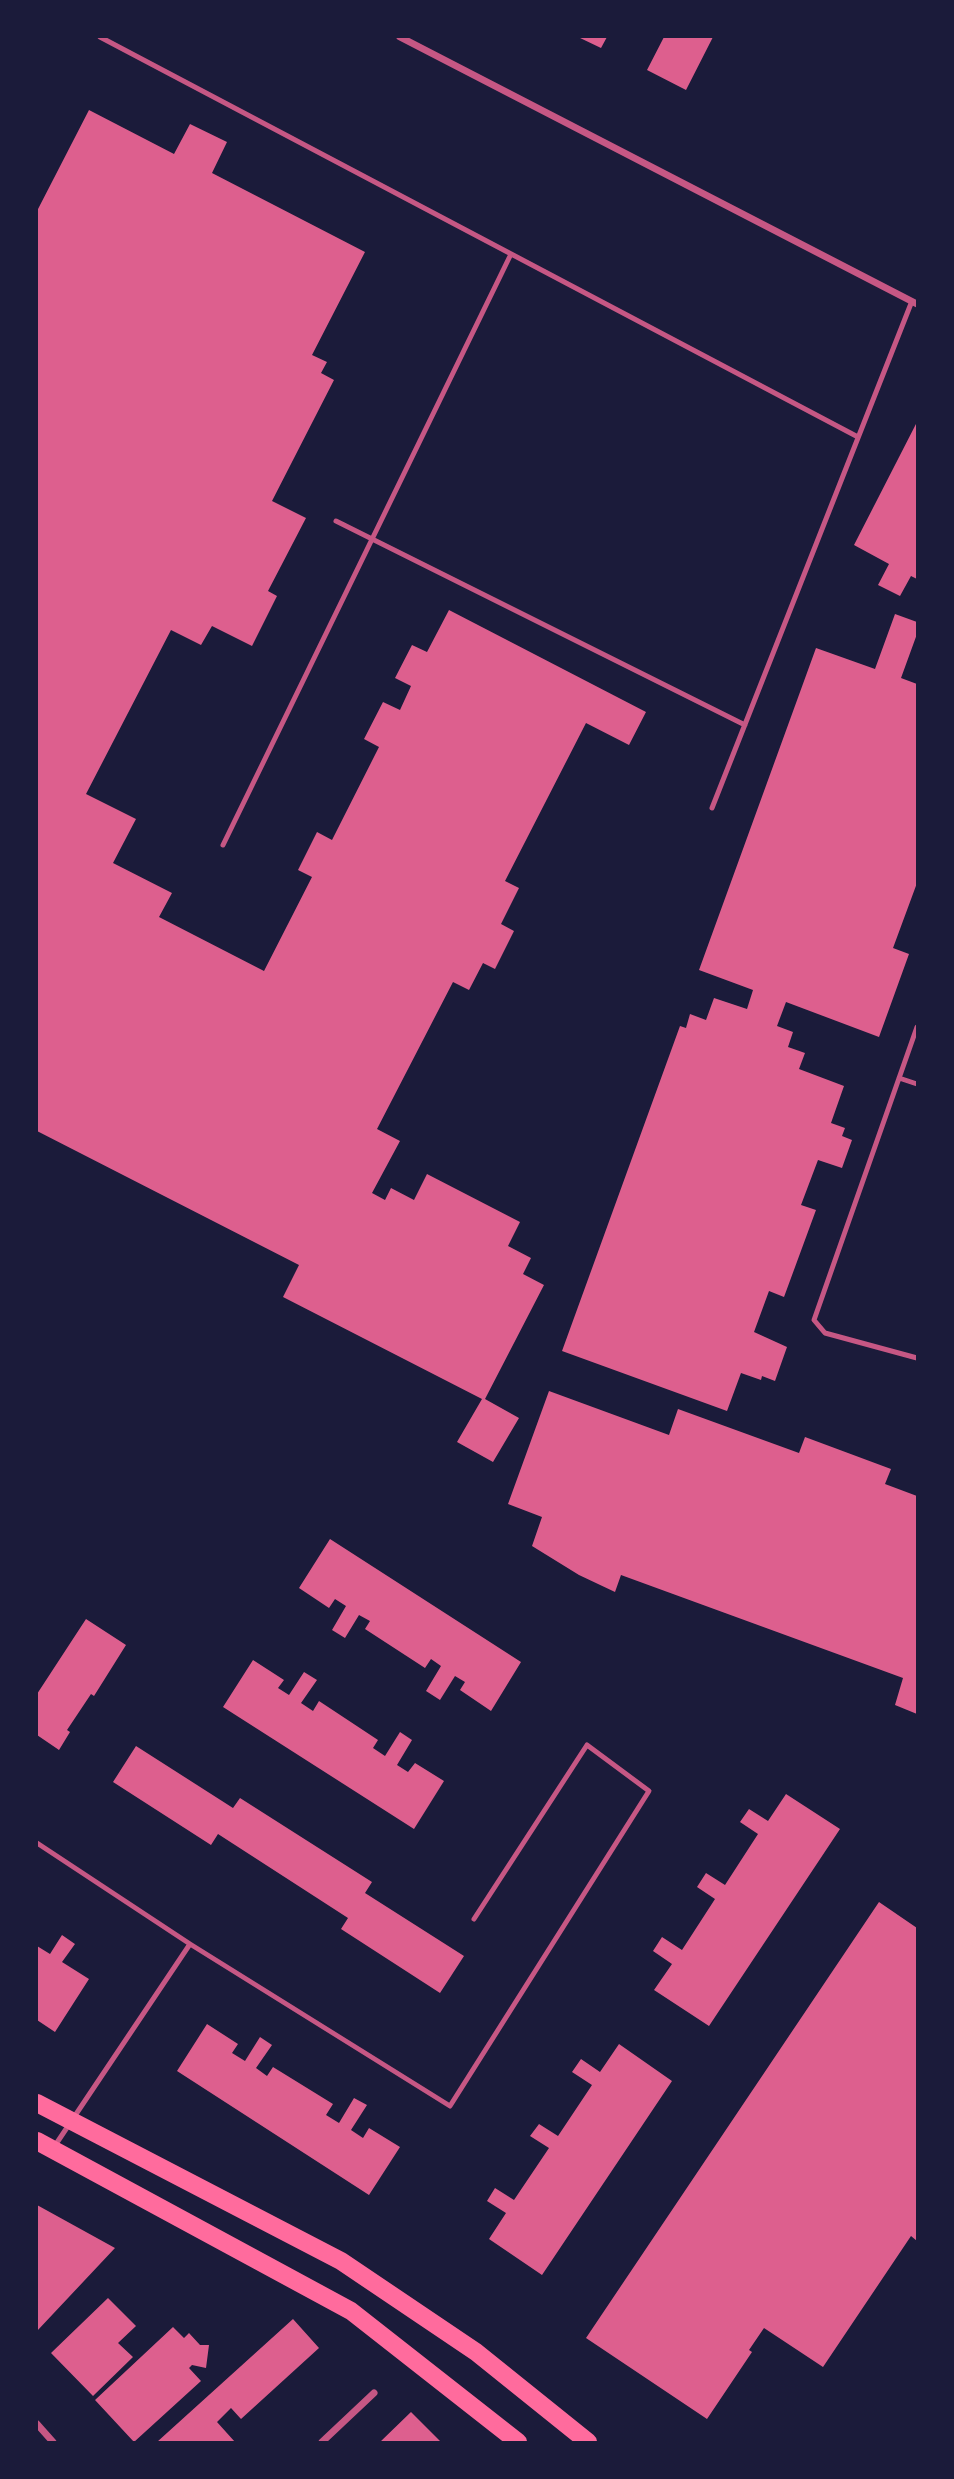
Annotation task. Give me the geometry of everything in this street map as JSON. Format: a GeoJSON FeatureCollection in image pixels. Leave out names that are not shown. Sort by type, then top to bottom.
{"type":"FeatureCollection","features":[{"type":"Feature","properties":{"kind":"main road"},"geometry":{"type":"LineString","coordinates":[[37,2103],[352,2268],[476,2352],[588,2442]]}},
{"type":"Feature","properties":{"kind":"main road"},"geometry":{"type":"LineString","coordinates":[[44,2146],[351,2311],[518,2442]]}},
{"type":"Feature","properties":{"kind":"street"},"geometry":{"type":"LineString","coordinates":[[400,37],[915,302]]}},
{"type":"Feature","properties":{"kind":"street"},"geometry":{"type":"LineString","coordinates":[[322,2442],[374,2393]]}},
{"type":"Feature","properties":{"kind":"street"},"geometry":{"type":"LineString","coordinates":[[37,2424],[53,2442]]}},
{"type":"Feature","properties":{"kind":"lane"},"geometry":{"type":"LineString","coordinates":[[100,37],[858,437]]}},
{"type":"Feature","properties":{"kind":"lane"},"geometry":{"type":"LineString","coordinates":[[223,845],[511,254]]}},
{"type":"Feature","properties":{"kind":"lane"},"geometry":{"type":"LineString","coordinates":[[712,808],[858,437],[915,302]]}},
{"type":"Feature","properties":{"kind":"lane"},"geometry":{"type":"LineString","coordinates":[[335,522],[745,725]]}},
{"type":"Feature","properties":{"kind":"lane"},"geometry":{"type":"LineString","coordinates":[[917,1027],[814,1320],[825,1333],[917,1358]]}},
{"type":"Feature","properties":{"kind":"lane"},"geometry":{"type":"LineString","coordinates":[[899,1078],[917,1084]]}},
{"type":"Feature","properties":{"kind":"lane"},"geometry":{"type":"LineString","coordinates":[[37,1843],[190,1944],[450,2106],[649,1791],[587,1745],[474,1919]]}},
{"type":"Feature","properties":{"kind":"lane"},"geometry":{"type":"LineString","coordinates":[[44,2146],[72,2121],[190,1944]]}},
{"type":"Feature","properties":{"kind":"building"},"geometry":{"type":"Polygon","coordinates":[[[578,37],[607,37],[601,48],[578,37]]]}},
{"type":"Feature","properties":{"kind":"building"},"geometry":{"type":"Polygon","coordinates":[[[664,37],[713,37],[686,90],[647,70],[664,37]]]}},
{"type":"Feature","properties":{"kind":"building"},"geometry":{"type":"Polygon","coordinates":[[[89,110],[174,154],[190,124],[227,142],[212,173],[365,252],[312,355],[327,362],[321,373],[334,380],[272,501],[306,518],[268,591],[277,596],[252,646],[212,626],[201,645],[171,630],[86,794],[136,819],[113,863],[172,893],[159,917],[264,971],[312,877],[298,870],[317,832],[332,840],[379,747],[364,739],[383,702],[400,710],[411,686],[395,678],[412,645],[427,652],[449,610],[646,712],[629,745],[586,723],[505,881],[519,888],[501,924],[514,931],[495,969],[483,963],[469,990],[453,982],[377,1129],[400,1141],[372,1193],[385,1200],[391,1188],[414,1200],[427,1174],[520,1222],[508,1246],[531,1258],[523,1274],[544,1285],[485,1399],[519,1418],[493,1462],[457,1442],[482,1399],[283,1297],[299,1265],[37,1131],[37,211],[89,110]]]}},
{"type":"Feature","properties":{"kind":"building"},"geometry":{"type":"Polygon","coordinates":[[[917,422],[917,579],[911,576],[900,596],[878,585],[889,564],[854,545],[917,422]]]}},
{"type":"Feature","properties":{"kind":"building"},"geometry":{"type":"Polygon","coordinates":[[[895,614],[917,622],[917,634],[901,678],[917,684],[917,883],[893,948],[909,954],[879,1037],[786,1002],[777,1026],[793,1032],[788,1047],[805,1053],[799,1069],[844,1086],[831,1123],[845,1128],[842,1136],[852,1140],[842,1168],[818,1160],[801,1205],[816,1210],[784,1297],[769,1291],[754,1332],[787,1347],[775,1381],[762,1376],[761,1380],[741,1373],[727,1411],[562,1351],[680,1026],[686,1028],[690,1014],[706,1020],[714,998],[747,1009],[753,990],[699,970],[816,648],[875,669],[895,614]]]}},
{"type":"Feature","properties":{"kind":"building"},"geometry":{"type":"Polygon","coordinates":[[[549,1391],[669,1435],[678,1409],[799,1453],[805,1437],[891,1469],[885,1484],[917,1496],[917,1714],[895,1705],[903,1678],[621,1575],[615,1592],[579,1575],[532,1546],[542,1517],[508,1504],[549,1391]]]}},
{"type":"Feature","properties":{"kind":"building"},"geometry":{"type":"Polygon","coordinates":[[[330,1539],[521,1662],[491,1711],[460,1690],[465,1682],[455,1676],[440,1700],[426,1691],[441,1666],[431,1659],[425,1668],[365,1629],[370,1621],[359,1615],[345,1638],[332,1630],[346,1606],[335,1599],[329,1608],[299,1588],[330,1539]]]}},
{"type":"Feature","properties":{"kind":"building"},"geometry":{"type":"Polygon","coordinates":[[[86,1619],[126,1645],[94,1696],[91,1694],[67,1730],[70,1732],[59,1750],[37,1735],[37,1694],[86,1619]]]}},
{"type":"Feature","properties":{"kind":"building"},"geometry":{"type":"Polygon","coordinates":[[[253,1660],[284,1680],[278,1688],[289,1695],[304,1672],[317,1680],[301,1703],[313,1711],[319,1701],[378,1740],[373,1748],[385,1756],[400,1732],[412,1740],[397,1765],[408,1772],[415,1763],[444,1781],[414,1829],[223,1707],[253,1660]]]}},
{"type":"Feature","properties":{"kind":"building"},"geometry":{"type":"Polygon","coordinates":[[[136,1746],[233,1808],[240,1798],[372,1882],[365,1893],[464,1956],[440,1993],[341,1929],[348,1918],[218,1834],[211,1845],[113,1782],[136,1746]]]}},
{"type":"Feature","properties":{"kind":"building"},"geometry":{"type":"Polygon","coordinates":[[[786,1794],[840,1829],[709,2026],[654,1990],[672,1964],[653,1951],[662,1937],[682,1950],[715,1899],[697,1887],[706,1873],[725,1885],[758,1834],[740,1822],[749,1809],[768,1821],[786,1794]]]}},
{"type":"Feature","properties":{"kind":"building"},"geometry":{"type":"Polygon","coordinates":[[[879,1902],[917,1928],[917,2241],[911,2236],[823,2367],[764,2328],[749,2350],[752,2352],[707,2419],[586,2338],[879,1902]]]}},
{"type":"Feature","properties":{"kind":"building"},"geometry":{"type":"Polygon","coordinates":[[[62,1935],[75,1944],[62,1962],[89,1979],[55,2032],[37,2020],[37,1946],[50,1954],[62,1935]]]}},
{"type":"Feature","properties":{"kind":"building"},"geometry":{"type":"Polygon","coordinates":[[[207,2024],[238,2044],[232,2053],[245,2061],[260,2037],[272,2045],[256,2068],[267,2076],[273,2067],[333,2104],[326,2115],[339,2123],[354,2098],[367,2105],[351,2130],[363,2138],[369,2128],[400,2147],[369,2195],[177,2071],[207,2024]]]}},
{"type":"Feature","properties":{"kind":"building"},"geometry":{"type":"Polygon","coordinates":[[[619,2044],[672,2081],[542,2275],[489,2239],[506,2213],[487,2201],[495,2188],[514,2200],[549,2148],[530,2136],[539,2124],[558,2136],[592,2085],[572,2072],[581,2059],[600,2072],[619,2044]]]}},
{"type":"Feature","properties":{"kind":"building"},"geometry":{"type":"Polygon","coordinates":[[[37,2205],[115,2248],[37,2331],[37,2205]]]}},
{"type":"Feature","properties":{"kind":"building"},"geometry":{"type":"Polygon","coordinates":[[[108,2298],[136,2326],[118,2343],[133,2357],[93,2396],[51,2353],[108,2298]]]}},
{"type":"Feature","properties":{"kind":"building"},"geometry":{"type":"Polygon","coordinates":[[[293,2319],[319,2348],[241,2419],[231,2408],[217,2422],[235,2442],[157,2442],[293,2319]]]}},
{"type":"Feature","properties":{"kind":"building"},"geometry":{"type":"Polygon","coordinates":[[[173,2327],[184,2338],[189,2333],[200,2345],[209,2345],[206,2368],[192,2365],[189,2368],[201,2381],[134,2442],[95,2400],[173,2327]]]}},
{"type":"Feature","properties":{"kind":"building"},"geometry":{"type":"Polygon","coordinates":[[[411,2412],[441,2442],[380,2442],[411,2412]]]}}]}
